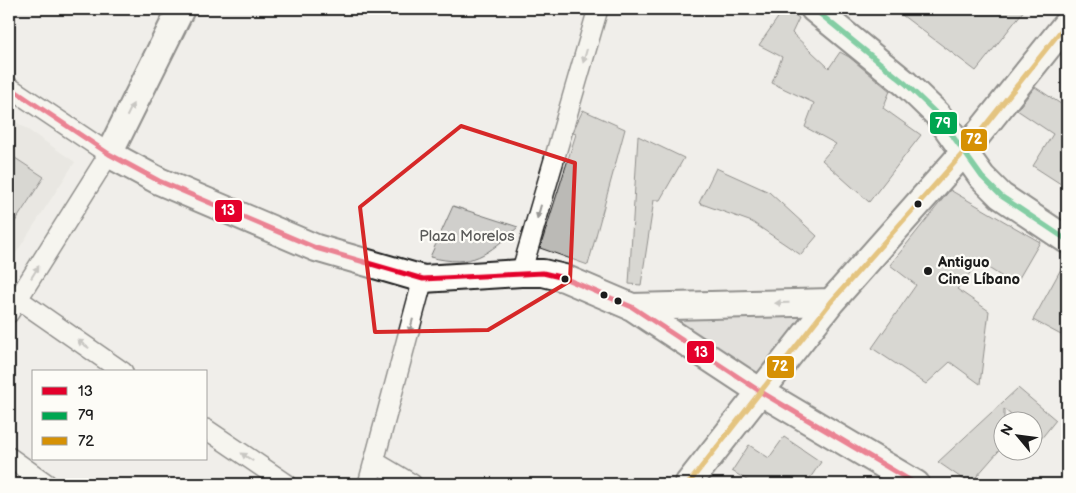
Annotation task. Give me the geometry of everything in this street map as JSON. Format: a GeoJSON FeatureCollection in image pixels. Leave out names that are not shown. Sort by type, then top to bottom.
{"type":"FeatureCollection","features":[{"type":"Feature","properties":{"kind":"street"},"geometry":{"type":"LineString","coordinates":[[120,370],[13,306],[109,154],[181,9]]}},
{"type":"Feature","properties":{"kind":"street"},"geometry":{"type":"LineString","coordinates":[[521,273],[598,9]]}},
{"type":"Feature","properties":{"kind":"street"},"geometry":{"type":"LineString","coordinates":[[814,9],[906,84],[936,114],[982,177],[1001,196],[1067,240]]}},
{"type":"Feature","properties":{"kind":"street"},"geometry":{"type":"LineString","coordinates":[[688,484],[831,302],[964,152],[1067,23]]}},
{"type":"Feature","properties":{"kind":"street"},"geometry":{"type":"LineString","coordinates":[[9,88],[109,154],[159,182],[299,241],[424,279],[543,273],[564,278],[632,307],[761,392],[916,484]]}},
{"type":"Feature","properties":{"kind":"street"},"geometry":{"type":"LineString","coordinates":[[368,484],[424,279]]}},
{"type":"Feature","properties":{"kind":"street"},"geometry":{"type":"LineString","coordinates":[[632,307],[831,302]]}},
{"type":"Feature","properties":{"kind":"street"},"geometry":{"type":"LineString","coordinates":[[208,430],[287,484]]}},
{"type":"Feature","properties":{"kind":"street"},"geometry":{"type":"LineString","coordinates":[[9,457],[47,484]]}},
{"type":"Feature","properties":{"kind":"street"},"geometry":{"type":"LineString","coordinates":[[375,462],[412,484]]}},
{"type":"Feature","properties":{"kind":"highlighted area"},"geometry":{"type":"Polygon","coordinates":[[[461,126],[575,163],[570,281],[488,330],[375,332],[360,207],[461,126]]]}},
{"type":"Feature","properties":{"kind":"shaded area"},"geometry":{"type":"Polygon","coordinates":[[[9,117],[75,162],[9,264],[9,117]]]}},
{"type":"Feature","properties":{"kind":"green space","name":"Plaza Morelos"},"geometry":{"type":"Polygon","coordinates":[[[453,206],[518,227],[488,252],[478,257],[458,261],[430,257],[453,206]]]}},
{"type":"Feature","properties":{"kind":"green space"},"geometry":{"type":"Polygon","coordinates":[[[831,302],[761,392],[632,307],[831,302]]]}},
{"type":"Feature","properties":{"kind":"building"},"geometry":{"type":"Polygon","coordinates":[[[784,9],[799,18],[792,33],[829,68],[840,52],[849,57],[890,91],[883,108],[921,135],[869,202],[822,160],[836,144],[805,127],[814,103],[772,83],[782,57],[759,45],[784,9]]]}},
{"type":"Feature","properties":{"kind":"building"},"geometry":{"type":"Polygon","coordinates":[[[894,9],[1025,9],[976,71],[894,9]]]}},
{"type":"Feature","properties":{"kind":"building"},"geometry":{"type":"Polygon","coordinates":[[[1035,87],[1067,108],[1067,188],[1033,166],[1053,134],[1017,110],[1035,87]]]}},
{"type":"Feature","properties":{"kind":"building"},"geometry":{"type":"Polygon","coordinates":[[[583,110],[625,129],[588,265],[540,248],[576,134],[573,133],[583,110]]]}},
{"type":"Feature","properties":{"kind":"building"},"geometry":{"type":"Polygon","coordinates":[[[638,136],[684,158],[660,200],[654,200],[641,285],[629,284],[638,136]]]}},
{"type":"Feature","properties":{"kind":"building"},"geometry":{"type":"Polygon","coordinates":[[[9,154],[44,177],[9,231],[9,154]]]}},
{"type":"Feature","properties":{"kind":"building"},"geometry":{"type":"Polygon","coordinates":[[[716,168],[769,192],[817,236],[801,255],[752,222],[699,203],[716,168]]]}},
{"type":"Feature","properties":{"kind":"building"},"geometry":{"type":"Polygon","coordinates":[[[950,190],[1040,242],[1015,285],[979,262],[957,289],[989,311],[980,384],[950,362],[926,384],[872,348],[916,285],[890,265],[950,190]]]}},
{"type":"Feature","properties":{"kind":"building"},"geometry":{"type":"Polygon","coordinates":[[[1067,258],[1067,323],[1061,335],[1033,320],[1067,258]]]}},
{"type":"Feature","properties":{"kind":"building"},"geometry":{"type":"Polygon","coordinates":[[[1018,388],[1056,420],[1044,435],[1044,410],[994,410],[1018,388]]]}},
{"type":"Feature","properties":{"kind":"building"},"geometry":{"type":"Polygon","coordinates":[[[994,410],[994,456],[970,484],[938,462],[994,410]]]}},
{"type":"Feature","properties":{"kind":"building"},"geometry":{"type":"Polygon","coordinates":[[[784,437],[821,462],[806,484],[753,484],[732,471],[749,445],[769,458],[784,437]]]}},
{"type":"Feature","properties":{"kind":"transit line","name":"79"},"geometry":{"type":"LineString","coordinates":[[814,9],[906,84],[937,114],[982,177],[1001,196],[1067,240]]}},
{"type":"Feature","properties":{"kind":"transit line","name":"72"},"geometry":{"type":"LineString","coordinates":[[688,484],[831,302],[964,152],[1067,23]]}},
{"type":"Feature","properties":{"kind":"transit line","name":"13"},"geometry":{"type":"LineString","coordinates":[[9,87],[109,154],[159,181],[316,248],[423,279],[543,273],[564,278],[632,307],[761,392],[916,484]]}},
{"type":"Feature","properties":{"kind":"place","name":"Antiguo Cine Líbano"},"geometry":{"type":"Point","coordinates":[928,271]}}]}
